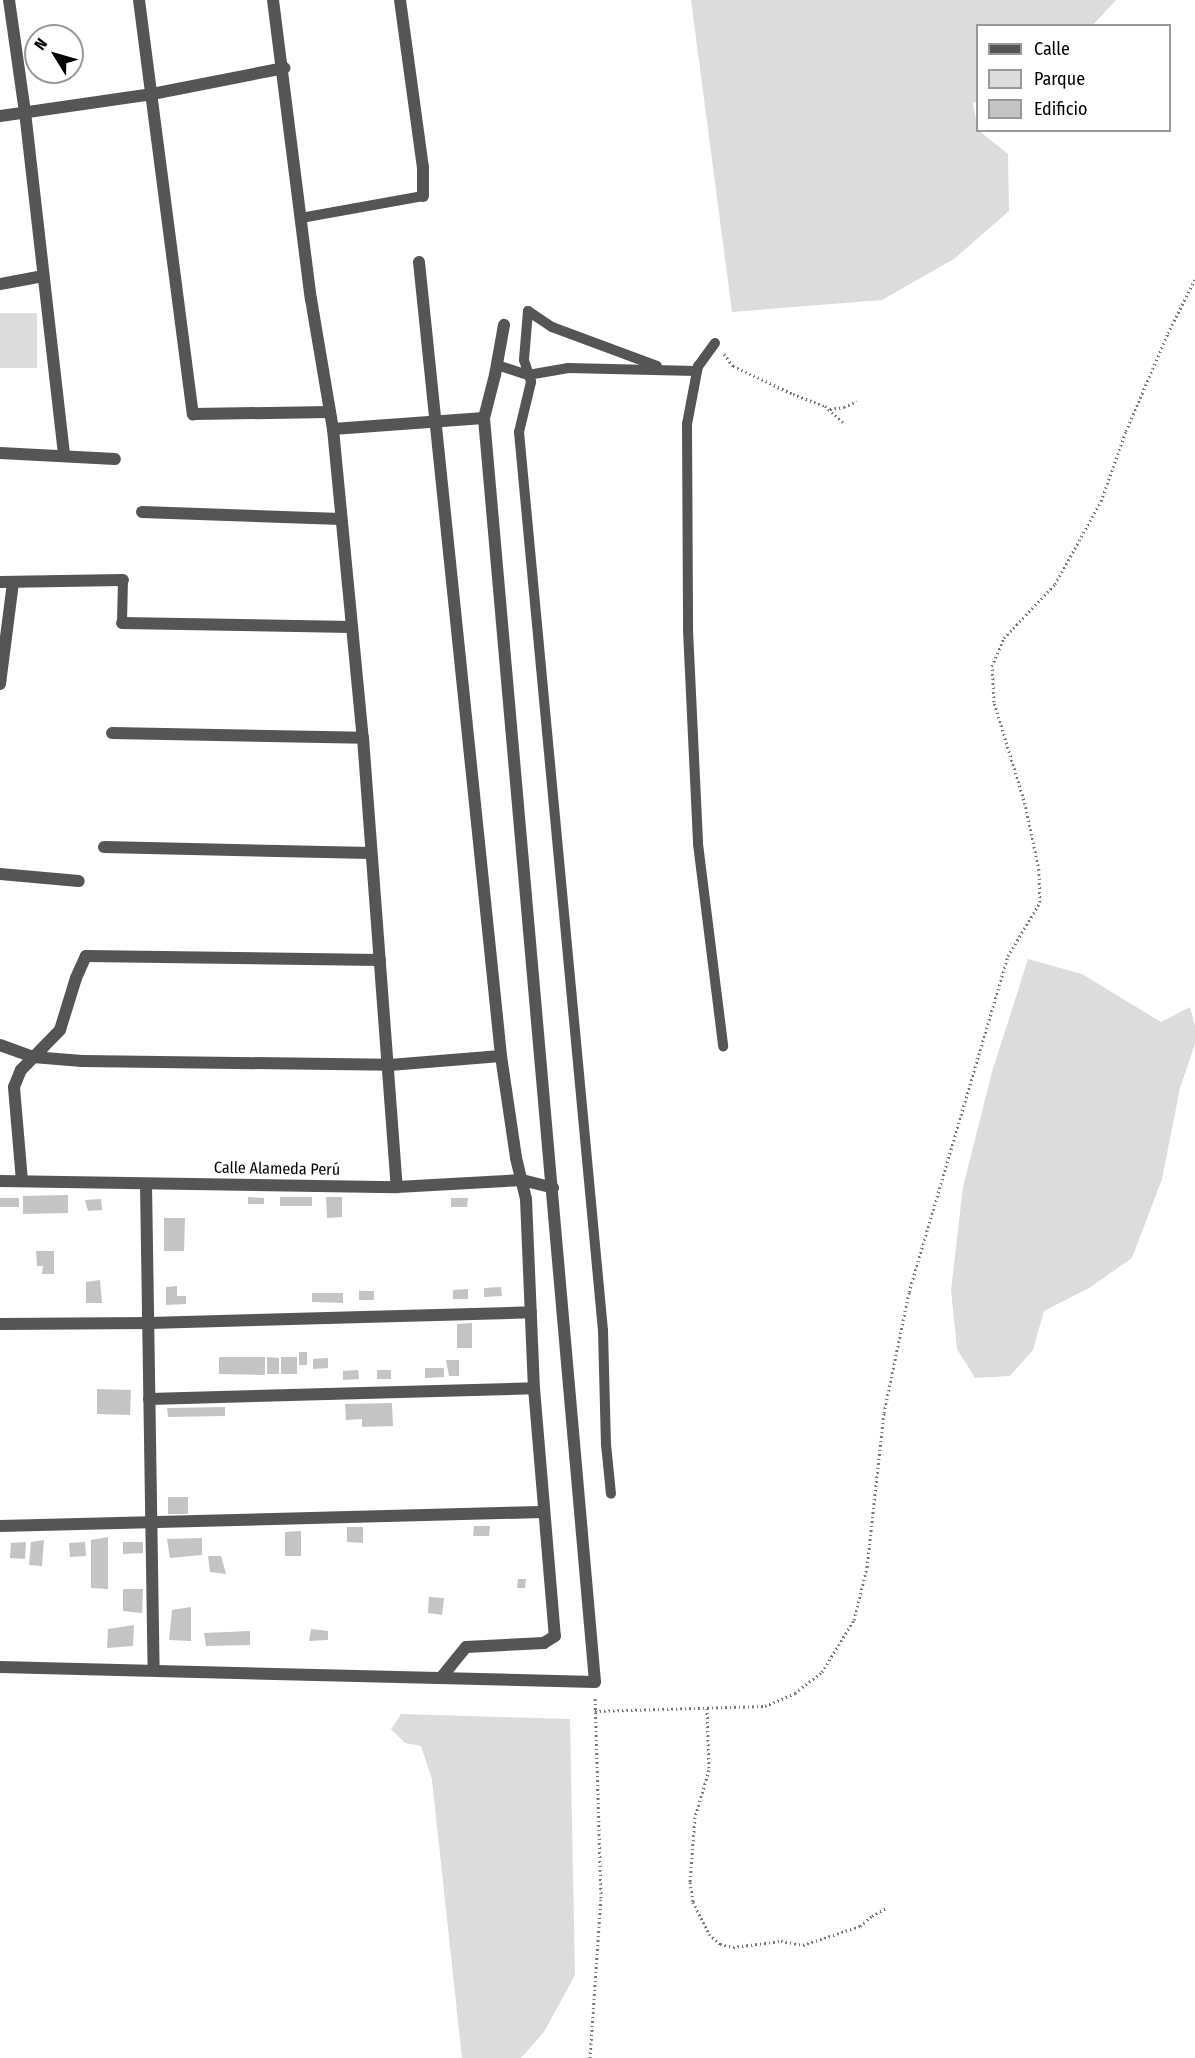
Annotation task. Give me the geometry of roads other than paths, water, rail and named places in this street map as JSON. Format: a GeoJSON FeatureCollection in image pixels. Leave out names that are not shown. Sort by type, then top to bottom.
{"type":"FeatureCollection","features":[{"type":"Feature","properties":{"kind":"street"},"geometry":{"type":"LineString","coordinates":[[9,0],[25,112],[64,456]]}},
{"type":"Feature","properties":{"kind":"street"},"geometry":{"type":"LineString","coordinates":[[139,0],[193,414],[330,412]]}},
{"type":"Feature","properties":{"kind":"street"},"geometry":{"type":"LineString","coordinates":[[273,0],[284,68],[311,298],[333,429],[363,738],[390,1065],[397,1187]]}},
{"type":"Feature","properties":{"kind":"street"},"geometry":{"type":"LineString","coordinates":[[400,0],[423,167],[423,196]]}},
{"type":"Feature","properties":{"kind":"street"},"geometry":{"type":"LineString","coordinates":[[0,116],[152,94],[284,68]]}},
{"type":"Feature","properties":{"kind":"street"},"geometry":{"type":"LineString","coordinates":[[419,262],[501,1056],[516,1158],[526,1199],[534,1388],[555,1636],[544,1643],[466,1647],[441,1678]]}},
{"type":"Feature","properties":{"kind":"street"},"geometry":{"type":"LineString","coordinates":[[0,284],[44,276]]}},
{"type":"Feature","properties":{"kind":"street"},"geometry":{"type":"LineString","coordinates":[[0,1666],[595,1682],[484,418],[504,325]]}},
{"type":"Feature","properties":{"kind":"street"},"geometry":{"type":"LineString","coordinates":[[333,429],[484,418]]}},
{"type":"Feature","properties":{"kind":"street"},"geometry":{"type":"LineString","coordinates":[[0,453],[115,459]]}},
{"type":"Feature","properties":{"kind":"street"},"geometry":{"type":"LineString","coordinates":[[142,512],[341,519]]}},
{"type":"Feature","properties":{"kind":"street"},"geometry":{"type":"LineString","coordinates":[[0,582],[123,580]]}},
{"type":"Feature","properties":{"kind":"street"},"geometry":{"type":"LineString","coordinates":[[0,684],[13,583]]}},
{"type":"Feature","properties":{"kind":"street"},"geometry":{"type":"LineString","coordinates":[[122,623],[352,627]]}},
{"type":"Feature","properties":{"kind":"street"},"geometry":{"type":"LineString","coordinates":[[112,733],[363,738]]}},
{"type":"Feature","properties":{"kind":"street"},"geometry":{"type":"LineString","coordinates":[[104,847],[371,853]]}},
{"type":"Feature","properties":{"kind":"street"},"geometry":{"type":"LineString","coordinates":[[0,874],[79,881]]}},
{"type":"Feature","properties":{"kind":"street"},"geometry":{"type":"LineString","coordinates":[[22,1181],[14,1087],[21,1070],[60,1030],[76,978],[86,956],[380,960]]}},
{"type":"Feature","properties":{"kind":"street"},"geometry":{"type":"LineString","coordinates":[[0,1045],[33,1057],[82,1061],[390,1065],[501,1056]]}},
{"type":"Feature","properties":{"kind":"street","name":"Calle Alameda Perú"},"geometry":{"type":"LineString","coordinates":[[0,1181],[397,1187],[522,1180],[553,1188]]}},
{"type":"Feature","properties":{"kind":"street"},"geometry":{"type":"LineString","coordinates":[[146,1184],[154,1670]]}},
{"type":"Feature","properties":{"kind":"street"},"geometry":{"type":"LineString","coordinates":[[0,1324],[148,1323],[531,1312]]}},
{"type":"Feature","properties":{"kind":"street"},"geometry":{"type":"LineString","coordinates":[[149,1399],[534,1388]]}},
{"type":"Feature","properties":{"kind":"street"},"geometry":{"type":"LineString","coordinates":[[0,1526],[543,1512]]}},
{"type":"Feature","properties":{"kind":"lane"},"geometry":{"type":"LineString","coordinates":[[301,218],[423,196]]}},
{"type":"Feature","properties":{"kind":"lane"},"geometry":{"type":"LineString","coordinates":[[611,1494],[606,1444],[603,1331],[519,432],[531,382],[524,360],[528,311],[552,327],[671,371]]}},
{"type":"Feature","properties":{"kind":"lane"},"geometry":{"type":"LineString","coordinates":[[715,344],[705,354],[696,371],[687,424],[688,630],[699,844],[723,1046]]}},
{"type":"Feature","properties":{"kind":"lane"},"geometry":{"type":"LineString","coordinates":[[497,365],[528,375],[568,368],[696,371]]}},
{"type":"Feature","properties":{"kind":"lane"},"geometry":{"type":"LineString","coordinates":[[122,623],[123,580]]}}]}
